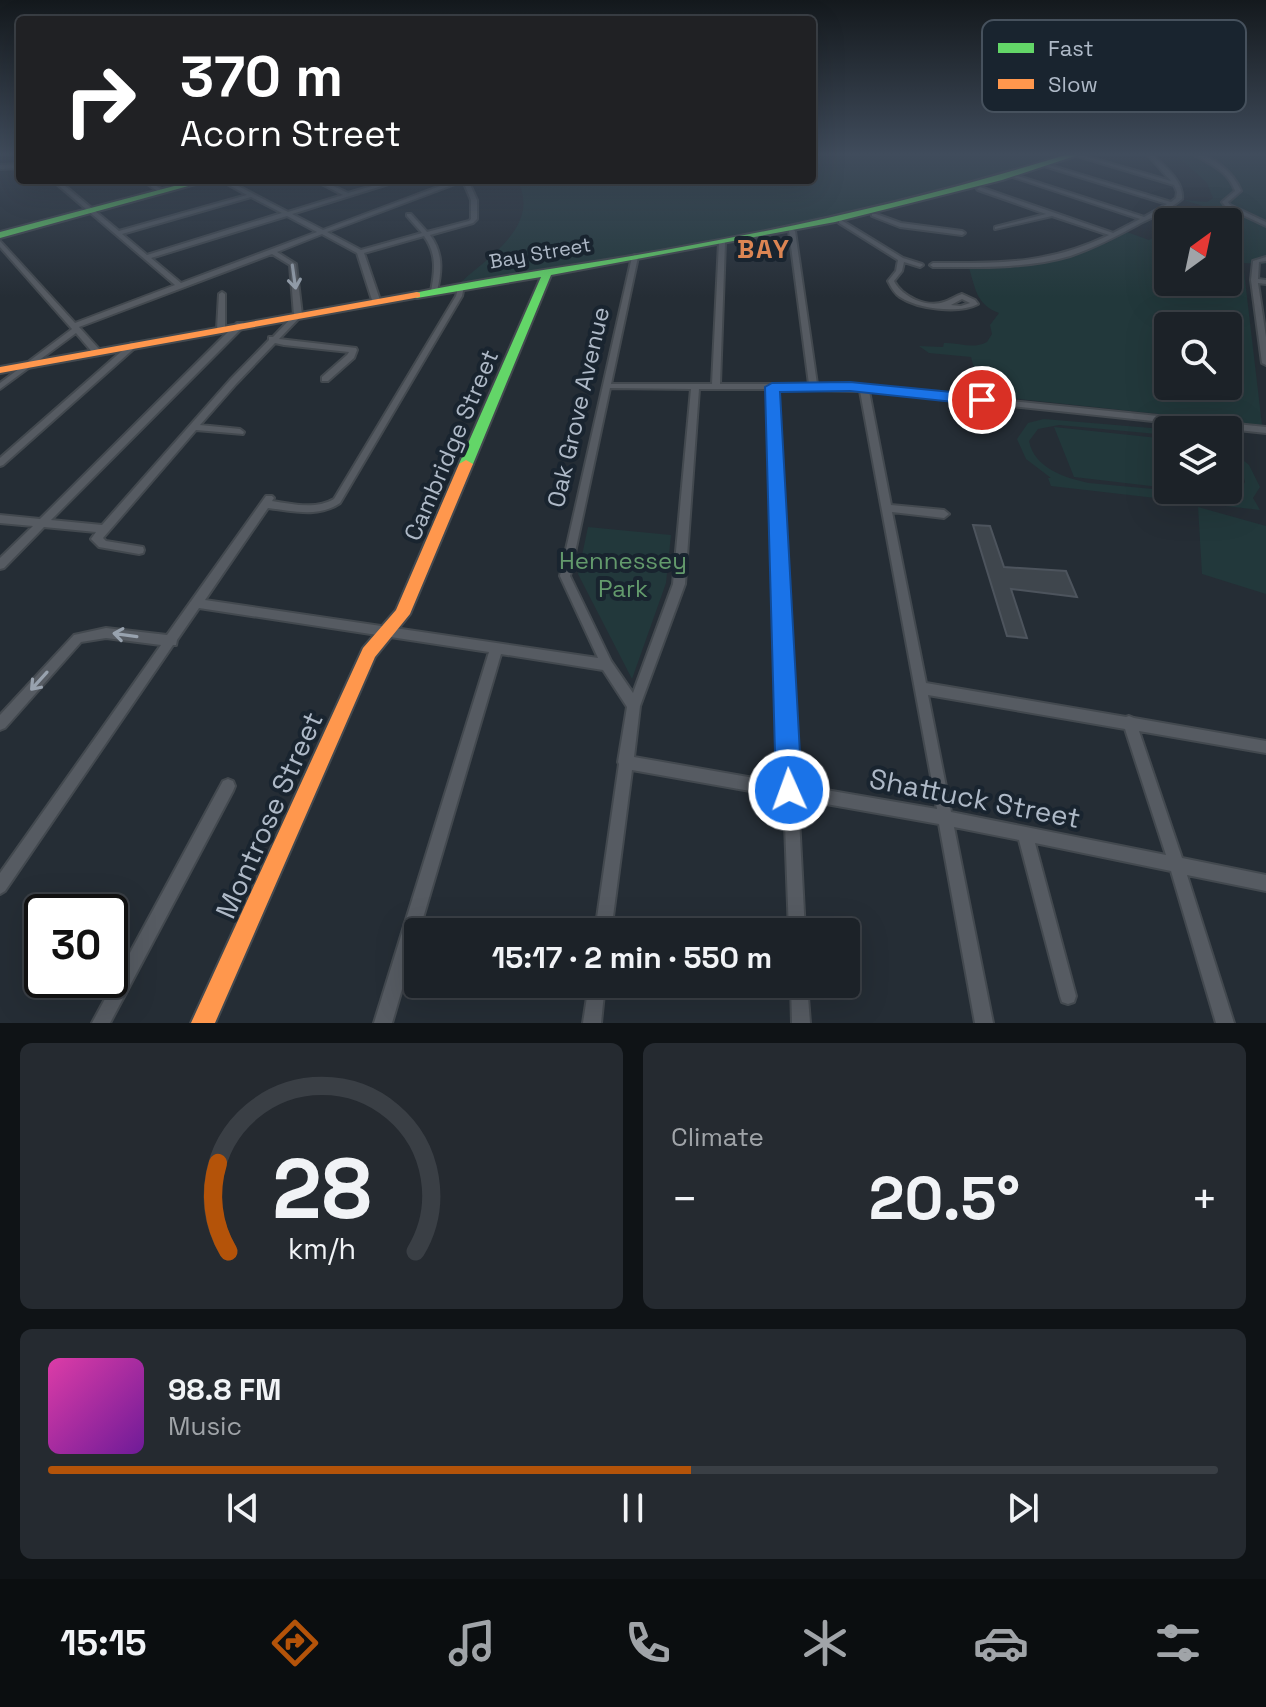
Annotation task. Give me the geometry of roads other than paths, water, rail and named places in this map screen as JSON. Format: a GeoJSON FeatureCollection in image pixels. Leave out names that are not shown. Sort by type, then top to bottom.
{"type":"FeatureCollection","features":[{"type":"Feature","properties":{"kind":"main road"},"geometry":{"type":"LineString","coordinates":[[0,235],[129,201]]}},
{"type":"Feature","properties":{"kind":"main road","name":"Bay Street"},"geometry":{"type":"LineString","coordinates":[[0,370],[376,300],[792,231],[932,201]]}},
{"type":"Feature","properties":{"kind":"main road","name":"Cambridge Street"},"geometry":{"type":"LineString","coordinates":[[387,632],[402,614],[548,272]]}},
{"type":"Feature","properties":{"kind":"main road","name":"Montrose Street"},"geometry":{"type":"LineString","coordinates":[[203,1023],[369,653],[387,632]]}},
{"type":"Feature","properties":{"kind":"street"},"geometry":{"type":"LineString","coordinates":[[78,201],[179,285]]}},
{"type":"Feature","properties":{"kind":"street"},"geometry":{"type":"LineString","coordinates":[[118,233],[232,201]]}},
{"type":"Feature","properties":{"kind":"street"},"geometry":{"type":"LineString","coordinates":[[264,201],[360,252],[376,300]]}},
{"type":"Feature","properties":{"kind":"street"},"geometry":{"type":"LineString","coordinates":[[146,257],[329,201]]}},
{"type":"Feature","properties":{"kind":"street"},"geometry":{"type":"LineString","coordinates":[[0,387],[75,328],[179,285],[406,201]]}},
{"type":"Feature","properties":{"kind":"street"},"geometry":{"type":"LineString","coordinates":[[360,252],[474,219],[473,201]]}},
{"type":"Feature","properties":{"kind":"street"},"geometry":{"type":"LineString","coordinates":[[1014,201],[1111,234]]}},
{"type":"Feature","properties":{"kind":"street"},"geometry":{"type":"LineString","coordinates":[[1090,201],[1143,218]]}},
{"type":"Feature","properties":{"kind":"street"},"geometry":{"type":"LineString","coordinates":[[1161,201],[1172,204]]}},
{"type":"Feature","properties":{"kind":"street"},"geometry":{"type":"LineString","coordinates":[[933,265],[1038,261],[1089,247],[1176,201]]}},
{"type":"Feature","properties":{"kind":"street"},"geometry":{"type":"LineString","coordinates":[[1226,201],[1228,206],[1266,224]]}},
{"type":"Feature","properties":{"kind":"street"},"geometry":{"type":"LineString","coordinates":[[997,228],[1052,214]]}},
{"type":"Feature","properties":{"kind":"street"},"geometry":{"type":"LineString","coordinates":[[409,215],[426,234],[440,260],[434,291]]}},
{"type":"Feature","properties":{"kind":"street"},"geometry":{"type":"LineString","coordinates":[[874,215],[900,225],[962,233]]}},
{"type":"Feature","properties":{"kind":"street"},"geometry":{"type":"LineString","coordinates":[[841,222],[901,259],[920,265],[899,271]]}},
{"type":"Feature","properties":{"kind":"street"},"geometry":{"type":"LineString","coordinates":[[792,231],[813,386]]}},
{"type":"Feature","properties":{"kind":"street"},"geometry":{"type":"LineString","coordinates":[[716,386],[722,242]]}},
{"type":"Feature","properties":{"kind":"street"},"geometry":{"type":"LineString","coordinates":[[0,243],[96,351]]}},
{"type":"Feature","properties":{"kind":"street"},"geometry":{"type":"LineString","coordinates":[[139,550],[103,544],[96,539],[272,339],[298,315],[293,264],[272,251]]}},
{"type":"Feature","properties":{"kind":"street","name":"Oak Grove Avenue"},"geometry":{"type":"LineString","coordinates":[[634,706],[607,665],[565,576],[635,257]]}},
{"type":"Feature","properties":{"kind":"street"},"geometry":{"type":"LineString","coordinates":[[901,259],[899,271],[891,281],[897,292],[921,304],[943,306]]}},
{"type":"Feature","properties":{"kind":"street"},"geometry":{"type":"LineString","coordinates":[[1265,357],[1262,315],[1254,280],[1256,261],[1266,259]]}},
{"type":"Feature","properties":{"kind":"street"},"geometry":{"type":"LineString","coordinates":[[1254,280],[1266,282]]}},
{"type":"Feature","properties":{"kind":"street"},"geometry":{"type":"LineString","coordinates":[[0,886],[267,501],[315,509],[329,507],[337,501],[459,296],[461,286]]}},
{"type":"Feature","properties":{"kind":"street"},"geometry":{"type":"LineString","coordinates":[[221,329],[222,294]]}},
{"type":"Feature","properties":{"kind":"street"},"geometry":{"type":"LineString","coordinates":[[0,565],[240,325]]}},
{"type":"Feature","properties":{"kind":"street"},"geometry":{"type":"LineString","coordinates":[[272,339],[353,350],[351,356],[325,379]]}},
{"type":"Feature","properties":{"kind":"street"},"geometry":{"type":"LineString","coordinates":[[0,463],[134,345]]}},
{"type":"Feature","properties":{"kind":"street"},"geometry":{"type":"LineString","coordinates":[[608,386],[864,388],[1266,430]]}},
{"type":"Feature","properties":{"kind":"street"},"geometry":{"type":"LineString","coordinates":[[605,918],[634,706],[679,584],[695,387]]}},
{"type":"Feature","properties":{"kind":"street"},"geometry":{"type":"LineString","coordinates":[[772,387],[796,918]]}},
{"type":"Feature","properties":{"kind":"street"},"geometry":{"type":"LineString","coordinates":[[864,388],[984,1023]]}},
{"type":"Feature","properties":{"kind":"street"},"geometry":{"type":"LineString","coordinates":[[193,427],[240,432]]}},
{"type":"Feature","properties":{"kind":"street"},"geometry":{"type":"LineString","coordinates":[[887,508],[944,514]]}},
{"type":"Feature","properties":{"kind":"street"},"geometry":{"type":"LineString","coordinates":[[0,519],[102,529]]}},
{"type":"Feature","properties":{"kind":"street"},"geometry":{"type":"LineString","coordinates":[[198,603],[607,665]]}},
{"type":"Feature","properties":{"kind":"street"},"geometry":{"type":"LineString","coordinates":[[0,724],[78,638],[106,633],[172,641]]}},
{"type":"Feature","properties":{"kind":"street"},"geometry":{"type":"LineString","coordinates":[[383,1023],[496,650]]}},
{"type":"Feature","properties":{"kind":"street"},"geometry":{"type":"LineString","coordinates":[[921,688],[1266,747]]}},
{"type":"Feature","properties":{"kind":"street"},"geometry":{"type":"LineString","coordinates":[[1129,722],[1225,1023]]}},
{"type":"Feature","properties":{"kind":"street","name":"Shattuck Street"},"geometry":{"type":"LineString","coordinates":[[625,762],[945,818],[1266,883]]}},
{"type":"Feature","properties":{"kind":"street"},"geometry":{"type":"LineString","coordinates":[[101,1023],[228,786]]}},
{"type":"Feature","properties":{"kind":"street"},"geometry":{"type":"LineString","coordinates":[[1025,834],[1068,996]]}},
{"type":"Feature","properties":{"kind":"street"},"geometry":{"type":"LineString","coordinates":[[592,1023],[595,998]]}},
{"type":"Feature","properties":{"kind":"street"},"geometry":{"type":"LineString","coordinates":[[800,998],[801,1023]]}},
{"type":"Feature","properties":{"kind":"district","name":"BAY"},"geometry":{"type":"Point","coordinates":[764,249]}},
{"type":"Feature","properties":{"kind":"park label","name":"Hennessey Park"},"geometry":{"type":"Point","coordinates":[623,574]}}]}
